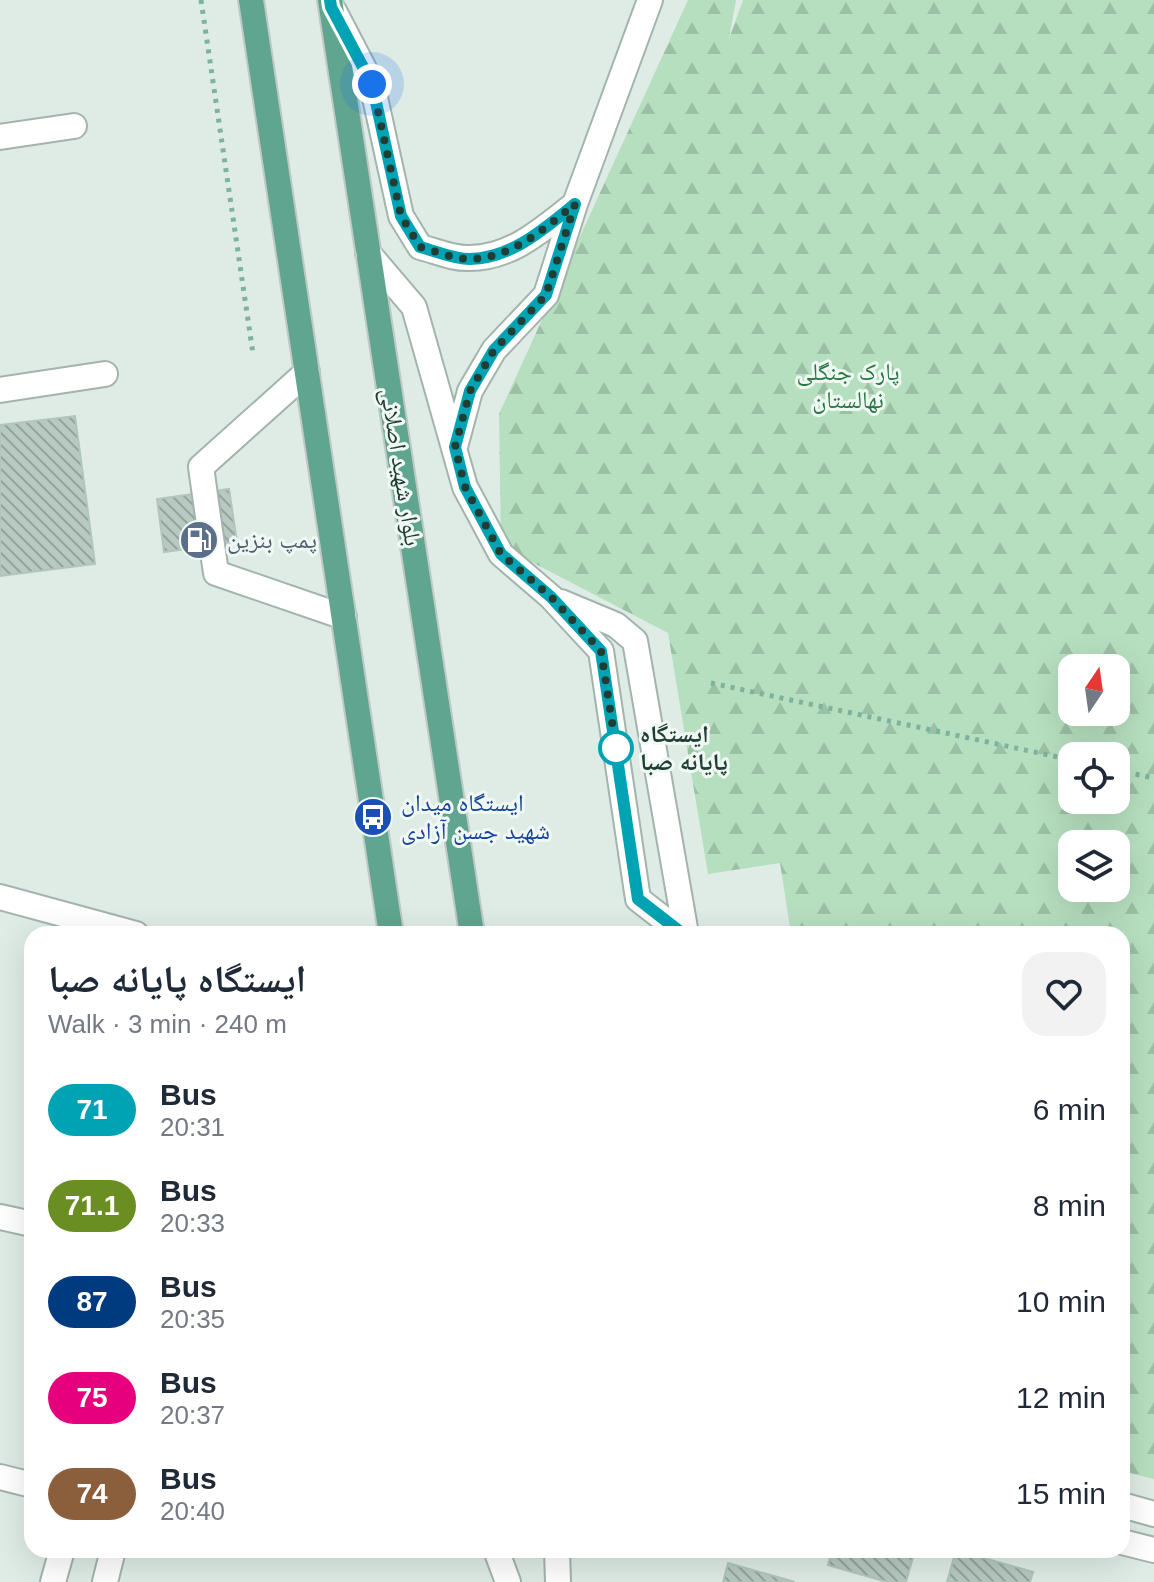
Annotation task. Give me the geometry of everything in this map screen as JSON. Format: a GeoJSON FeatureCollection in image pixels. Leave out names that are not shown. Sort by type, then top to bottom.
{"type":"FeatureCollection","features":[{"type":"Feature","properties":{"kind":"main road"},"geometry":{"type":"LineString","coordinates":[[251,0],[390,926]]}},
{"type":"Feature","properties":{"kind":"main road","name":"بلوار شهید اصلانی"},"geometry":{"type":"LineString","coordinates":[[331,4],[471,926]]}},
{"type":"Feature","properties":{"kind":"street"},"geometry":{"type":"LineString","coordinates":[[455,447],[470,391],[494,350],[546,295],[575,204],[650,0]]}},
{"type":"Feature","properties":{"kind":"street"},"geometry":{"type":"LineString","coordinates":[[331,4],[372,84],[401,216],[420,247],[470,259],[497,253],[528,241],[575,204]]}},
{"type":"Feature","properties":{"kind":"street"},"geometry":{"type":"LineString","coordinates":[[0,137],[74,126]]}},
{"type":"Feature","properties":{"kind":"street"},"geometry":{"type":"LineString","coordinates":[[368,253],[414,307],[465,487],[501,554],[551,597],[601,651],[638,899],[673,926]]}},
{"type":"Feature","properties":{"kind":"street"},"geometry":{"type":"LineString","coordinates":[[307,372],[201,467],[216,573],[344,617]]}},
{"type":"Feature","properties":{"kind":"street"},"geometry":{"type":"LineString","coordinates":[[0,390],[105,374]]}},
{"type":"Feature","properties":{"kind":"street"},"geometry":{"type":"LineString","coordinates":[[551,597],[616,625],[635,641],[683,926]]}},
{"type":"Feature","properties":{"kind":"street"},"geometry":{"type":"LineString","coordinates":[[0,897],[107,926]]}},
{"type":"Feature","properties":{"kind":"street"},"geometry":{"type":"LineString","coordinates":[[0,1217],[24,1222]]}},
{"type":"Feature","properties":{"kind":"street"},"geometry":{"type":"LineString","coordinates":[[0,1477],[24,1483]]}},
{"type":"Feature","properties":{"kind":"street"},"geometry":{"type":"LineString","coordinates":[[1130,1507],[1154,1514]]}},
{"type":"Feature","properties":{"kind":"street"},"geometry":{"type":"LineString","coordinates":[[1130,1544],[1154,1550]]}},
{"type":"Feature","properties":{"kind":"street"},"geometry":{"type":"LineString","coordinates":[[53,1582],[60,1558]]}},
{"type":"Feature","properties":{"kind":"street"},"geometry":{"type":"LineString","coordinates":[[105,1582],[111,1558]]}},
{"type":"Feature","properties":{"kind":"street"},"geometry":{"type":"LineString","coordinates":[[499,1558],[508,1582]]}},
{"type":"Feature","properties":{"kind":"street"},"geometry":{"type":"LineString","coordinates":[[557,1558],[558,1582]]}},
{"type":"Feature","properties":{"kind":"path"},"geometry":{"type":"LineString","coordinates":[[201,0],[253,354]]}},
{"type":"Feature","properties":{"kind":"path"},"geometry":{"type":"LineString","coordinates":[[711,683],[1058,757]]}},
{"type":"Feature","properties":{"kind":"path"},"geometry":{"type":"LineString","coordinates":[[1130,773],[1154,778]]}},
{"type":"Feature","properties":{"kind":"green space","name":"پارک جنگلی نهالستان"},"geometry":{"type":"Polygon","coordinates":[[[688,0],[736,0],[729,39],[743,0],[1154,0],[1154,1479],[1130,1473],[1130,926],[790,926],[780,863],[708,874],[668,633],[501,546],[499,414],[688,0]]]}},
{"type":"Feature","properties":{"kind":"building"},"geometry":{"type":"Polygon","coordinates":[[[75,416],[95,564],[0,576],[0,425],[75,416]]]}},
{"type":"Feature","properties":{"kind":"building"},"geometry":{"type":"Polygon","coordinates":[[[229,489],[237,542],[164,552],[157,499],[229,489]]]}},
{"type":"Feature","properties":{"kind":"building"},"geometry":{"type":"Polygon","coordinates":[[[830,1558],[913,1558],[906,1582],[887,1582],[828,1565],[830,1558]]]}},
{"type":"Feature","properties":{"kind":"building"},"geometry":{"type":"Polygon","coordinates":[[[954,1558],[984,1558],[1033,1572],[1030,1582],[947,1582],[954,1558]]]}},
{"type":"Feature","properties":{"kind":"building"},"geometry":{"type":"Polygon","coordinates":[[[728,1563],[795,1582],[723,1582],[728,1563]]]}},
{"type":"Feature","properties":{"kind":"bus line","name":"71"},"geometry":{"type":"LineString","coordinates":[[330,0],[372,84],[401,216],[420,247],[470,259],[497,253],[528,241],[575,204],[546,295],[494,350],[470,391],[455,447],[465,487],[501,554],[551,597],[601,651],[638,899],[673,926]]}},
{"type":"Feature","properties":{"kind":"place","name":"پمپ بنزین"},"geometry":{"type":"Point","coordinates":[199,540]}},
{"type":"Feature","properties":{"kind":"place","name":"ایستگاه پایانه صبا"},"geometry":{"type":"Point","coordinates":[616,748]}},
{"type":"Feature","properties":{"kind":"place","name":"ایستگاه میدان شهید جسن آزادی"},"geometry":{"type":"Point","coordinates":[373,817]}},
{"type":"Feature","properties":{"kind":"route"},"geometry":{"type":"LineString","coordinates":[[372,84],[401,216],[420,247],[470,259],[497,253],[528,241],[575,204],[546,295],[494,350],[470,391],[455,447],[465,487],[501,554],[551,597],[601,651],[616,748]]}}]}
